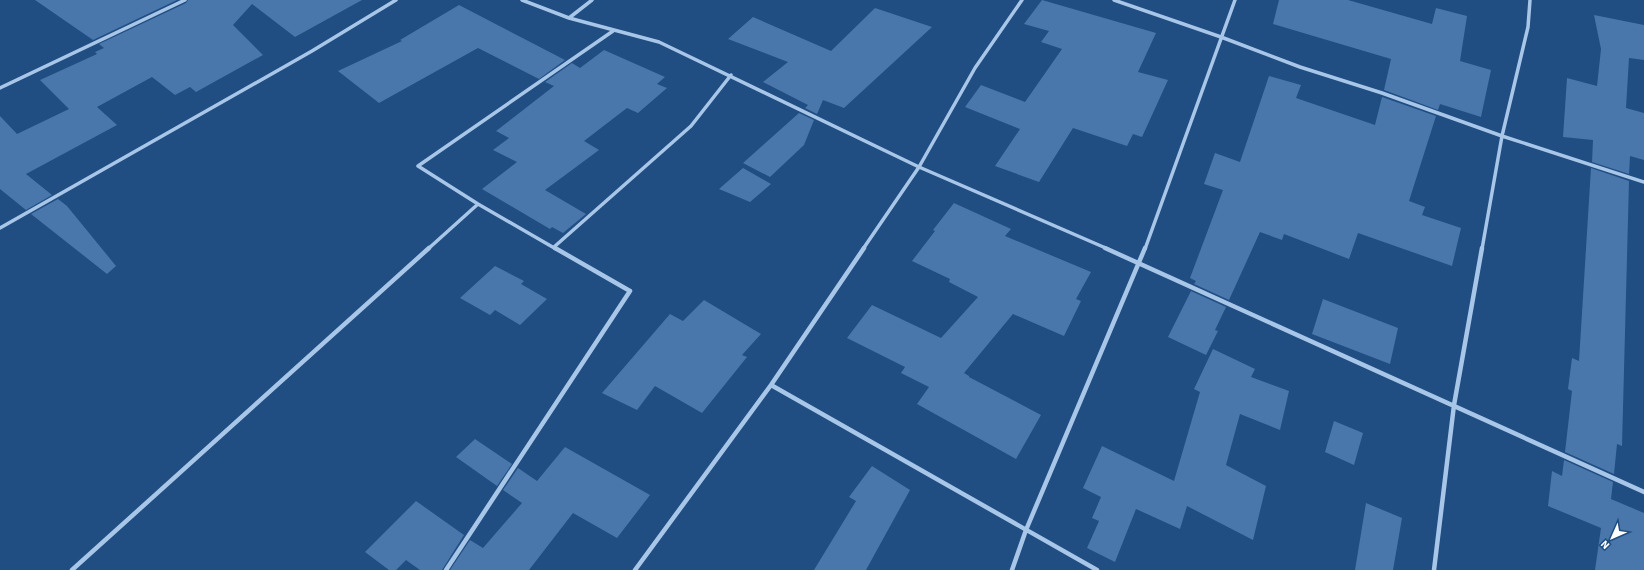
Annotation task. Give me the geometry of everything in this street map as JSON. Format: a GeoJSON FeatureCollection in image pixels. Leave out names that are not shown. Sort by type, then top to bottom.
{"type":"FeatureCollection","features":[{"type":"Feature","properties":{"kind":"street"},"geometry":{"type":"LineString","coordinates":[[0,88],[185,0]]}},
{"type":"Feature","properties":{"kind":"street"},"geometry":{"type":"LineString","coordinates":[[0,228],[312,51],[396,0]]}},
{"type":"Feature","properties":{"kind":"street"},"geometry":{"type":"LineString","coordinates":[[522,0],[569,18],[613,31],[631,34],[659,42],[731,75],[919,167],[1140,263],[1644,492]]}},
{"type":"Feature","properties":{"kind":"street"},"geometry":{"type":"LineString","coordinates":[[569,18],[592,0]]}},
{"type":"Feature","properties":{"kind":"street"},"geometry":{"type":"LineString","coordinates":[[635,570],[772,385],[919,167],[975,68],[1022,0]]}},
{"type":"Feature","properties":{"kind":"street"},"geometry":{"type":"LineString","coordinates":[[1114,0],[1221,37],[1300,67],[1382,93],[1502,136],[1644,182]]}},
{"type":"Feature","properties":{"kind":"street"},"geometry":{"type":"LineString","coordinates":[[1012,570],[1026,530],[1140,263],[1221,37],[1236,0]]}},
{"type":"Feature","properties":{"kind":"street"},"geometry":{"type":"LineString","coordinates":[[1434,570],[1454,405],[1502,136],[1528,27],[1530,0]]}},
{"type":"Feature","properties":{"kind":"street"},"geometry":{"type":"LineString","coordinates":[[446,570],[630,291],[478,204],[418,166],[613,31]]}},
{"type":"Feature","properties":{"kind":"street"},"geometry":{"type":"LineString","coordinates":[[554,247],[691,126],[731,75]]}},
{"type":"Feature","properties":{"kind":"street"},"geometry":{"type":"LineString","coordinates":[[72,570],[478,204]]}},
{"type":"Feature","properties":{"kind":"street"},"geometry":{"type":"LineString","coordinates":[[772,385],[1097,570]]}},
{"type":"Feature","properties":{"kind":"building"},"geometry":{"type":"Polygon","coordinates":[[[35,0],[177,0],[93,40],[35,0]]]}},
{"type":"Feature","properties":{"kind":"building"},"geometry":{"type":"Polygon","coordinates":[[[188,0],[362,0],[295,37],[252,4],[233,25],[263,55],[196,92],[190,87],[175,95],[152,77],[97,107],[117,125],[26,174],[52,195],[26,210],[0,189],[0,116],[17,134],[69,109],[40,80],[97,54],[95,52],[104,48],[99,44],[186,3],[188,0]]]}},
{"type":"Feature","properties":{"kind":"building"},"geometry":{"type":"Polygon","coordinates":[[[1042,0],[1156,33],[1138,72],[1168,80],[1142,137],[1133,134],[1127,146],[1073,128],[1039,182],[995,166],[1020,129],[965,107],[981,85],[1025,102],[1062,49],[1041,42],[1049,31],[1024,24],[1042,0]]]}},
{"type":"Feature","properties":{"kind":"building"},"geometry":{"type":"Polygon","coordinates":[[[1279,0],[1348,0],[1432,24],[1436,8],[1467,16],[1460,61],[1491,70],[1481,117],[1440,104],[1438,110],[1384,90],[1391,59],[1273,24],[1279,0]]]}},
{"type":"Feature","properties":{"kind":"building"},"geometry":{"type":"Polygon","coordinates":[[[459,5],[565,60],[539,79],[478,48],[379,103],[338,71],[402,41],[400,40],[459,5]]]}},
{"type":"Feature","properties":{"kind":"building"},"geometry":{"type":"Polygon","coordinates":[[[875,8],[932,27],[844,108],[823,100],[817,114],[805,108],[808,105],[763,82],[788,62],[728,39],[753,17],[831,51],[875,8]]]}},
{"type":"Feature","properties":{"kind":"building"},"geometry":{"type":"Polygon","coordinates":[[[1594,15],[1644,25],[1644,60],[1629,58],[1626,108],[1644,113],[1644,160],[1630,156],[1629,174],[1592,162],[1593,140],[1563,137],[1567,78],[1597,86],[1601,49],[1594,15]]]}},
{"type":"Feature","properties":{"kind":"building"},"geometry":{"type":"Polygon","coordinates":[[[604,50],[665,77],[657,84],[667,88],[638,113],[627,108],[584,141],[599,150],[545,190],[586,214],[563,233],[552,227],[550,229],[482,189],[517,162],[493,150],[509,138],[496,131],[554,86],[545,82],[572,63],[580,68],[604,50]]]}},
{"type":"Feature","properties":{"kind":"building"},"geometry":{"type":"Polygon","coordinates":[[[1269,76],[1301,85],[1296,98],[1375,125],[1382,97],[1436,116],[1409,201],[1425,207],[1422,215],[1461,228],[1452,266],[1358,233],[1349,259],[1284,234],[1282,240],[1260,232],[1229,300],[1194,284],[1196,281],[1190,278],[1223,190],[1204,184],[1215,153],[1240,162],[1269,76]]]}},
{"type":"Feature","properties":{"kind":"building"},"geometry":{"type":"Polygon","coordinates":[[[799,113],[814,120],[804,145],[770,177],[743,163],[799,113]]]}},
{"type":"Feature","properties":{"kind":"building"},"geometry":{"type":"Polygon","coordinates":[[[743,168],[771,184],[750,202],[719,189],[743,168]]]}},
{"type":"Feature","properties":{"kind":"building"},"geometry":{"type":"Polygon","coordinates":[[[1591,168],[1629,181],[1622,446],[1617,444],[1614,474],[1565,452],[1572,391],[1568,389],[1572,358],[1579,361],[1591,168]]]}},
{"type":"Feature","properties":{"kind":"building"},"geometry":{"type":"Polygon","coordinates":[[[58,199],[67,206],[116,266],[107,274],[31,214],[58,199]]]}},
{"type":"Feature","properties":{"kind":"building"},"geometry":{"type":"Polygon","coordinates":[[[954,203],[1011,229],[1005,236],[1091,272],[1076,299],[1081,301],[1064,336],[1013,314],[964,373],[1041,415],[1016,459],[917,404],[929,387],[901,373],[905,367],[847,338],[872,305],[941,338],[978,297],[949,282],[950,279],[912,261],[954,203]]]}},
{"type":"Feature","properties":{"kind":"building"},"geometry":{"type":"Polygon","coordinates":[[[495,266],[524,281],[521,284],[547,299],[520,325],[495,310],[490,315],[460,298],[495,266]]]}},
{"type":"Feature","properties":{"kind":"building"},"geometry":{"type":"Polygon","coordinates":[[[1191,291],[1226,307],[1215,330],[1218,331],[1206,355],[1168,337],[1191,291]]]}},
{"type":"Feature","properties":{"kind":"building"},"geometry":{"type":"Polygon","coordinates":[[[1323,299],[1398,328],[1390,364],[1312,334],[1323,299]]]}},
{"type":"Feature","properties":{"kind":"building"},"geometry":{"type":"Polygon","coordinates":[[[704,300],[761,334],[742,355],[747,357],[702,413],[655,386],[637,410],[602,393],[670,314],[683,321],[704,300]]]}},
{"type":"Feature","properties":{"kind":"building"},"geometry":{"type":"Polygon","coordinates":[[[1213,349],[1255,369],[1251,377],[1289,391],[1280,430],[1240,414],[1226,465],[1266,486],[1253,540],[1187,506],[1180,529],[1136,509],[1115,562],[1087,548],[1099,521],[1092,518],[1101,497],[1083,488],[1102,446],[1174,481],[1200,392],[1194,389],[1213,349]]]}},
{"type":"Feature","properties":{"kind":"building"},"geometry":{"type":"Polygon","coordinates":[[[1334,421],[1363,433],[1354,465],[1325,452],[1334,421]]]}},
{"type":"Feature","properties":{"kind":"building"},"geometry":{"type":"Polygon","coordinates":[[[475,439],[512,464],[497,486],[456,457],[475,439]]]}},
{"type":"Feature","properties":{"kind":"building"},"geometry":{"type":"Polygon","coordinates":[[[565,447],[650,495],[617,538],[573,513],[529,570],[450,570],[470,540],[483,548],[522,503],[503,490],[518,468],[537,481],[565,447]]]}},
{"type":"Feature","properties":{"kind":"building"},"geometry":{"type":"Polygon","coordinates":[[[1564,460],[1613,482],[1611,499],[1644,513],[1644,570],[1595,570],[1601,528],[1548,506],[1552,471],[1562,476],[1564,460]]]}},
{"type":"Feature","properties":{"kind":"building"},"geometry":{"type":"Polygon","coordinates":[[[872,466],[910,490],[866,570],[814,570],[856,501],[849,497],[872,466]]]}},
{"type":"Feature","properties":{"kind":"building"},"geometry":{"type":"Polygon","coordinates":[[[416,501],[464,535],[442,570],[420,570],[406,560],[396,570],[389,570],[365,552],[416,501]]]}},
{"type":"Feature","properties":{"kind":"building"},"geometry":{"type":"Polygon","coordinates":[[[1366,503],[1402,518],[1393,570],[1355,570],[1366,503]]]}}]}
